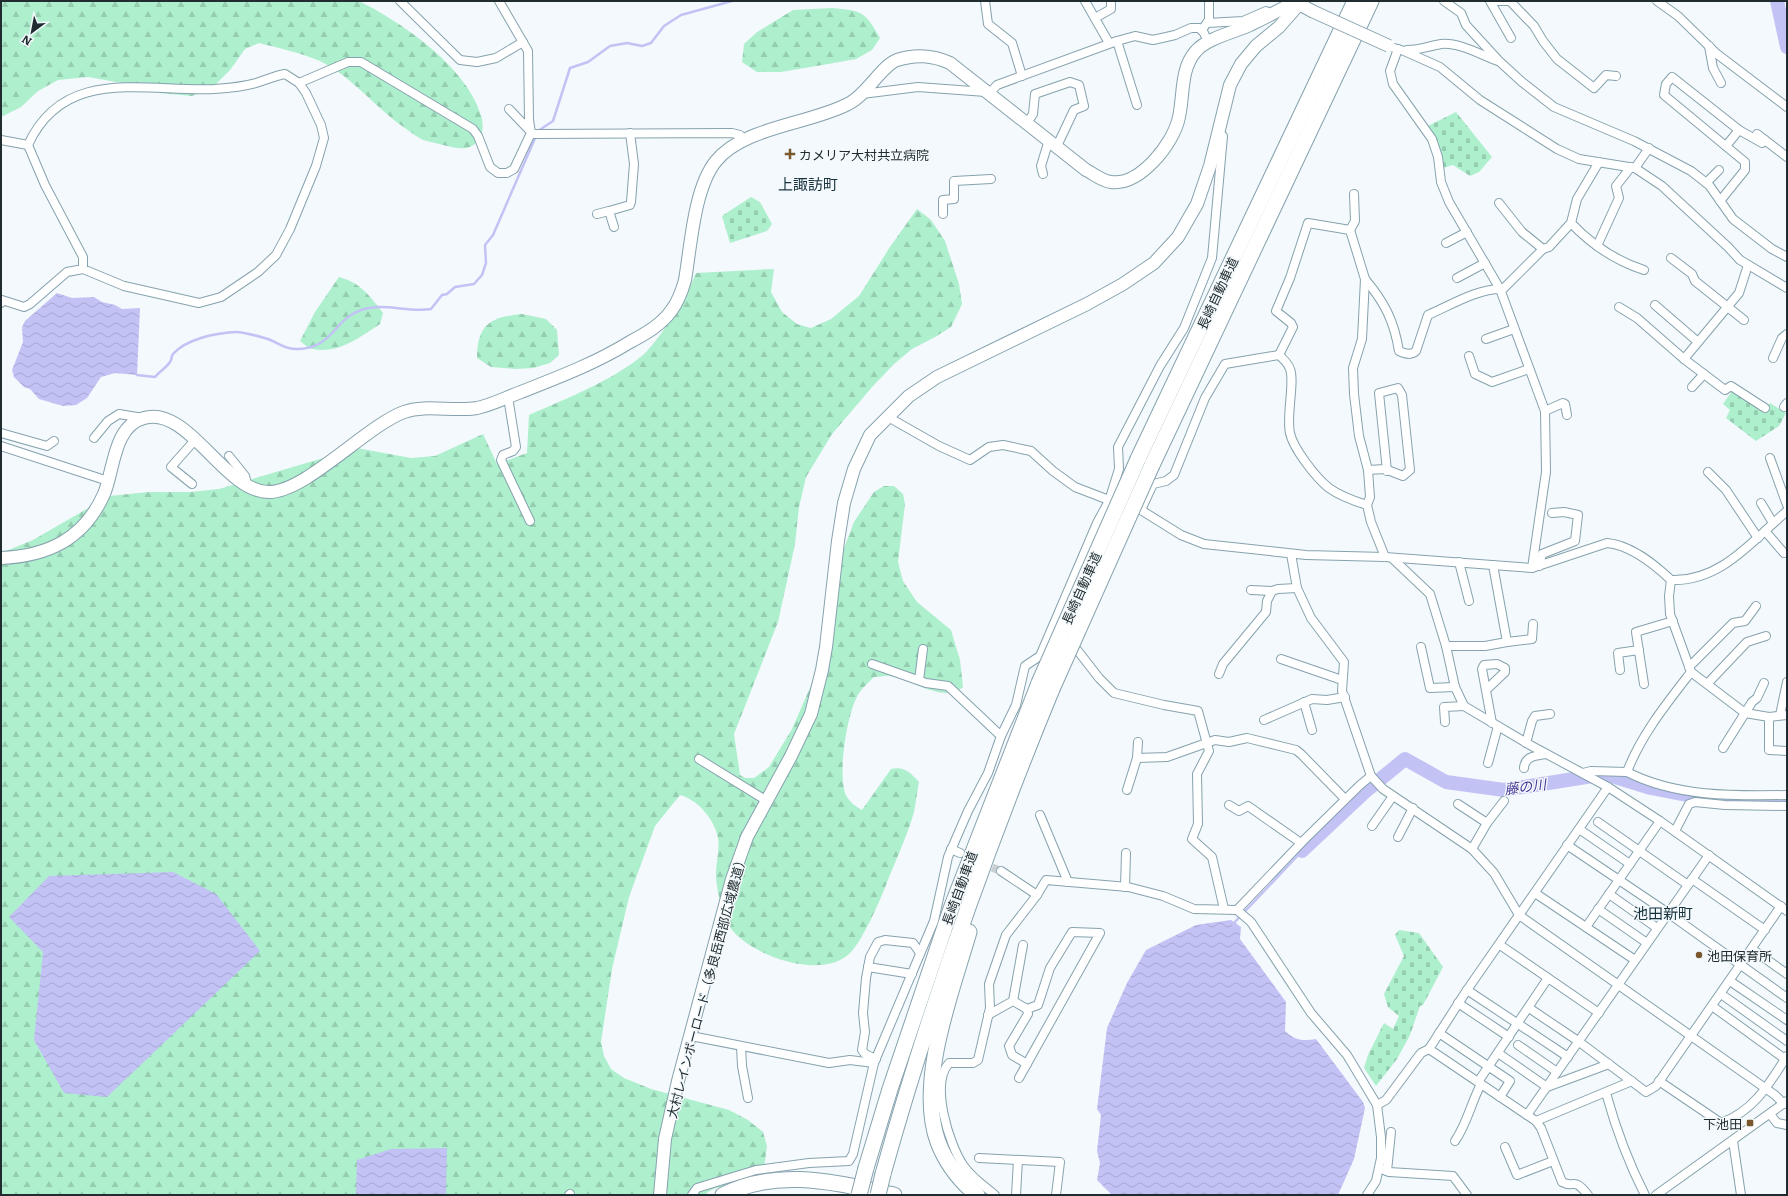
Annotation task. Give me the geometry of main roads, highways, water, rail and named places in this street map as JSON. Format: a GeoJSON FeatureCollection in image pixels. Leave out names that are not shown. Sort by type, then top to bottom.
{"type":"FeatureCollection","features":[{"type":"Feature","properties":{"kind":"highway","name":"長崎自動車道"},"geometry":{"type":"LineString","coordinates":[[859,1195],[890,1089],[952,906],[1046,686],[1145,462],[1355,1]]}},
{"type":"Feature","properties":{"kind":"highway","name":"長崎自動車道"},"geometry":{"type":"LineString","coordinates":[[1145,462],[1243,276],[1371,1]]}},
{"type":"Feature","properties":{"kind":"highway","name":"長崎自動車道"},"geometry":{"type":"LineString","coordinates":[[878,1195],[905,1094],[945,973],[1000,819],[1030,743],[1046,686]]}},
{"type":"Feature","properties":{"kind":"highway"},"geometry":{"type":"LineString","coordinates":[[977,1195],[962,1182],[948,1163],[938,1142],[932,1118],[933,1069],[945,1018],[976,906],[1030,743]]}},
{"type":"Feature","properties":{"kind":"highway"},"geometry":{"type":"LineString","coordinates":[[723,1195],[756,1182],[786,1178],[818,1180],[894,1195]]}},
{"type":"Feature","properties":{"kind":"highway"},"geometry":{"type":"LineString","coordinates":[[745,1195],[757,1190],[788,1187],[817,1187],[853,1195]]}},
{"type":"Feature","properties":{"kind":"water"},"geometry":{"type":"Polygon","coordinates":[[[57,293],[72,298],[94,297],[102,302],[115,305],[122,309],[140,308],[137,375],[115,373],[101,377],[87,398],[76,405],[63,406],[39,399],[30,389],[24,387],[14,377],[12,370],[23,342],[22,327],[25,321],[57,293]]]}},
{"type":"Feature","properties":{"kind":"water"},"geometry":{"type":"Polygon","coordinates":[[[173,872],[216,894],[260,951],[107,1097],[64,1093],[34,1040],[43,952],[9,917],[49,876],[173,872]]]}},
{"type":"Feature","properties":{"kind":"water"},"geometry":{"type":"Polygon","coordinates":[[[1231,920],[1241,927],[1240,939],[1286,1002],[1285,1031],[1299,1040],[1316,1039],[1363,1102],[1365,1108],[1354,1159],[1338,1195],[1112,1195],[1097,1180],[1100,1163],[1097,1151],[1101,1115],[1097,1109],[1107,1028],[1127,983],[1146,950],[1196,925],[1231,920]]]}},
{"type":"Feature","properties":{"kind":"water"},"geometry":{"type":"Polygon","coordinates":[[[447,1148],[446,1195],[356,1195],[357,1160],[391,1149],[447,1148]]]}},
{"type":"Feature","properties":{"kind":"waterway"},"geometry":{"type":"LineString","coordinates":[[538,131],[553,121],[570,68],[588,62],[610,46],[627,43],[642,46],[651,43],[664,26],[681,15],[732,1]]}},
{"type":"Feature","properties":{"kind":"waterway"},"geometry":{"type":"LineString","coordinates":[[1777,1],[1787,47]]}},
{"type":"Feature","properties":{"kind":"waterway"},"geometry":{"type":"LineString","coordinates":[[137,375],[155,377],[171,361],[172,355],[179,349],[186,344],[202,338],[238,332],[268,339],[294,349],[311,347],[327,338],[344,320],[361,310],[378,307],[414,310],[431,309],[442,295],[447,294],[455,287],[474,284],[482,275],[486,263],[485,245],[493,235],[536,136]]}},
{"type":"Feature","properties":{"kind":"waterway","name":"藤の川"},"geometry":{"type":"LineString","coordinates":[[1302,851],[1367,790],[1405,759],[1446,782],[1504,790],[1605,774],[1651,788],[1707,799],[1787,801]]}},
{"type":"Feature","properties":{"kind":"waterway"},"geometry":{"type":"LineString","coordinates":[[1233,924],[1302,851]]}},
{"type":"Feature","properties":{"kind":"tunnel"},"geometry":{"type":"LineString","coordinates":[[981,863],[1001,871]]}},
{"type":"Feature","properties":{"kind":"place","name":"カメリア大村共立病院"},"geometry":{"type":"Point","coordinates":[790,154]}},
{"type":"Feature","properties":{"kind":"place","name":"池田保育所"},"geometry":{"type":"Point","coordinates":[1699,955]}},
{"type":"Feature","properties":{"kind":"place","name":"下池田"},"geometry":{"type":"Point","coordinates":[1750,1123]}},
{"type":"Feature","properties":{"kind":"district","name":"上諏訪町"},"geometry":{"type":"Point","coordinates":[808,183]}},
{"type":"Feature","properties":{"kind":"district","name":"池田新町"},"geometry":{"type":"Point","coordinates":[1663,912]}}]}
